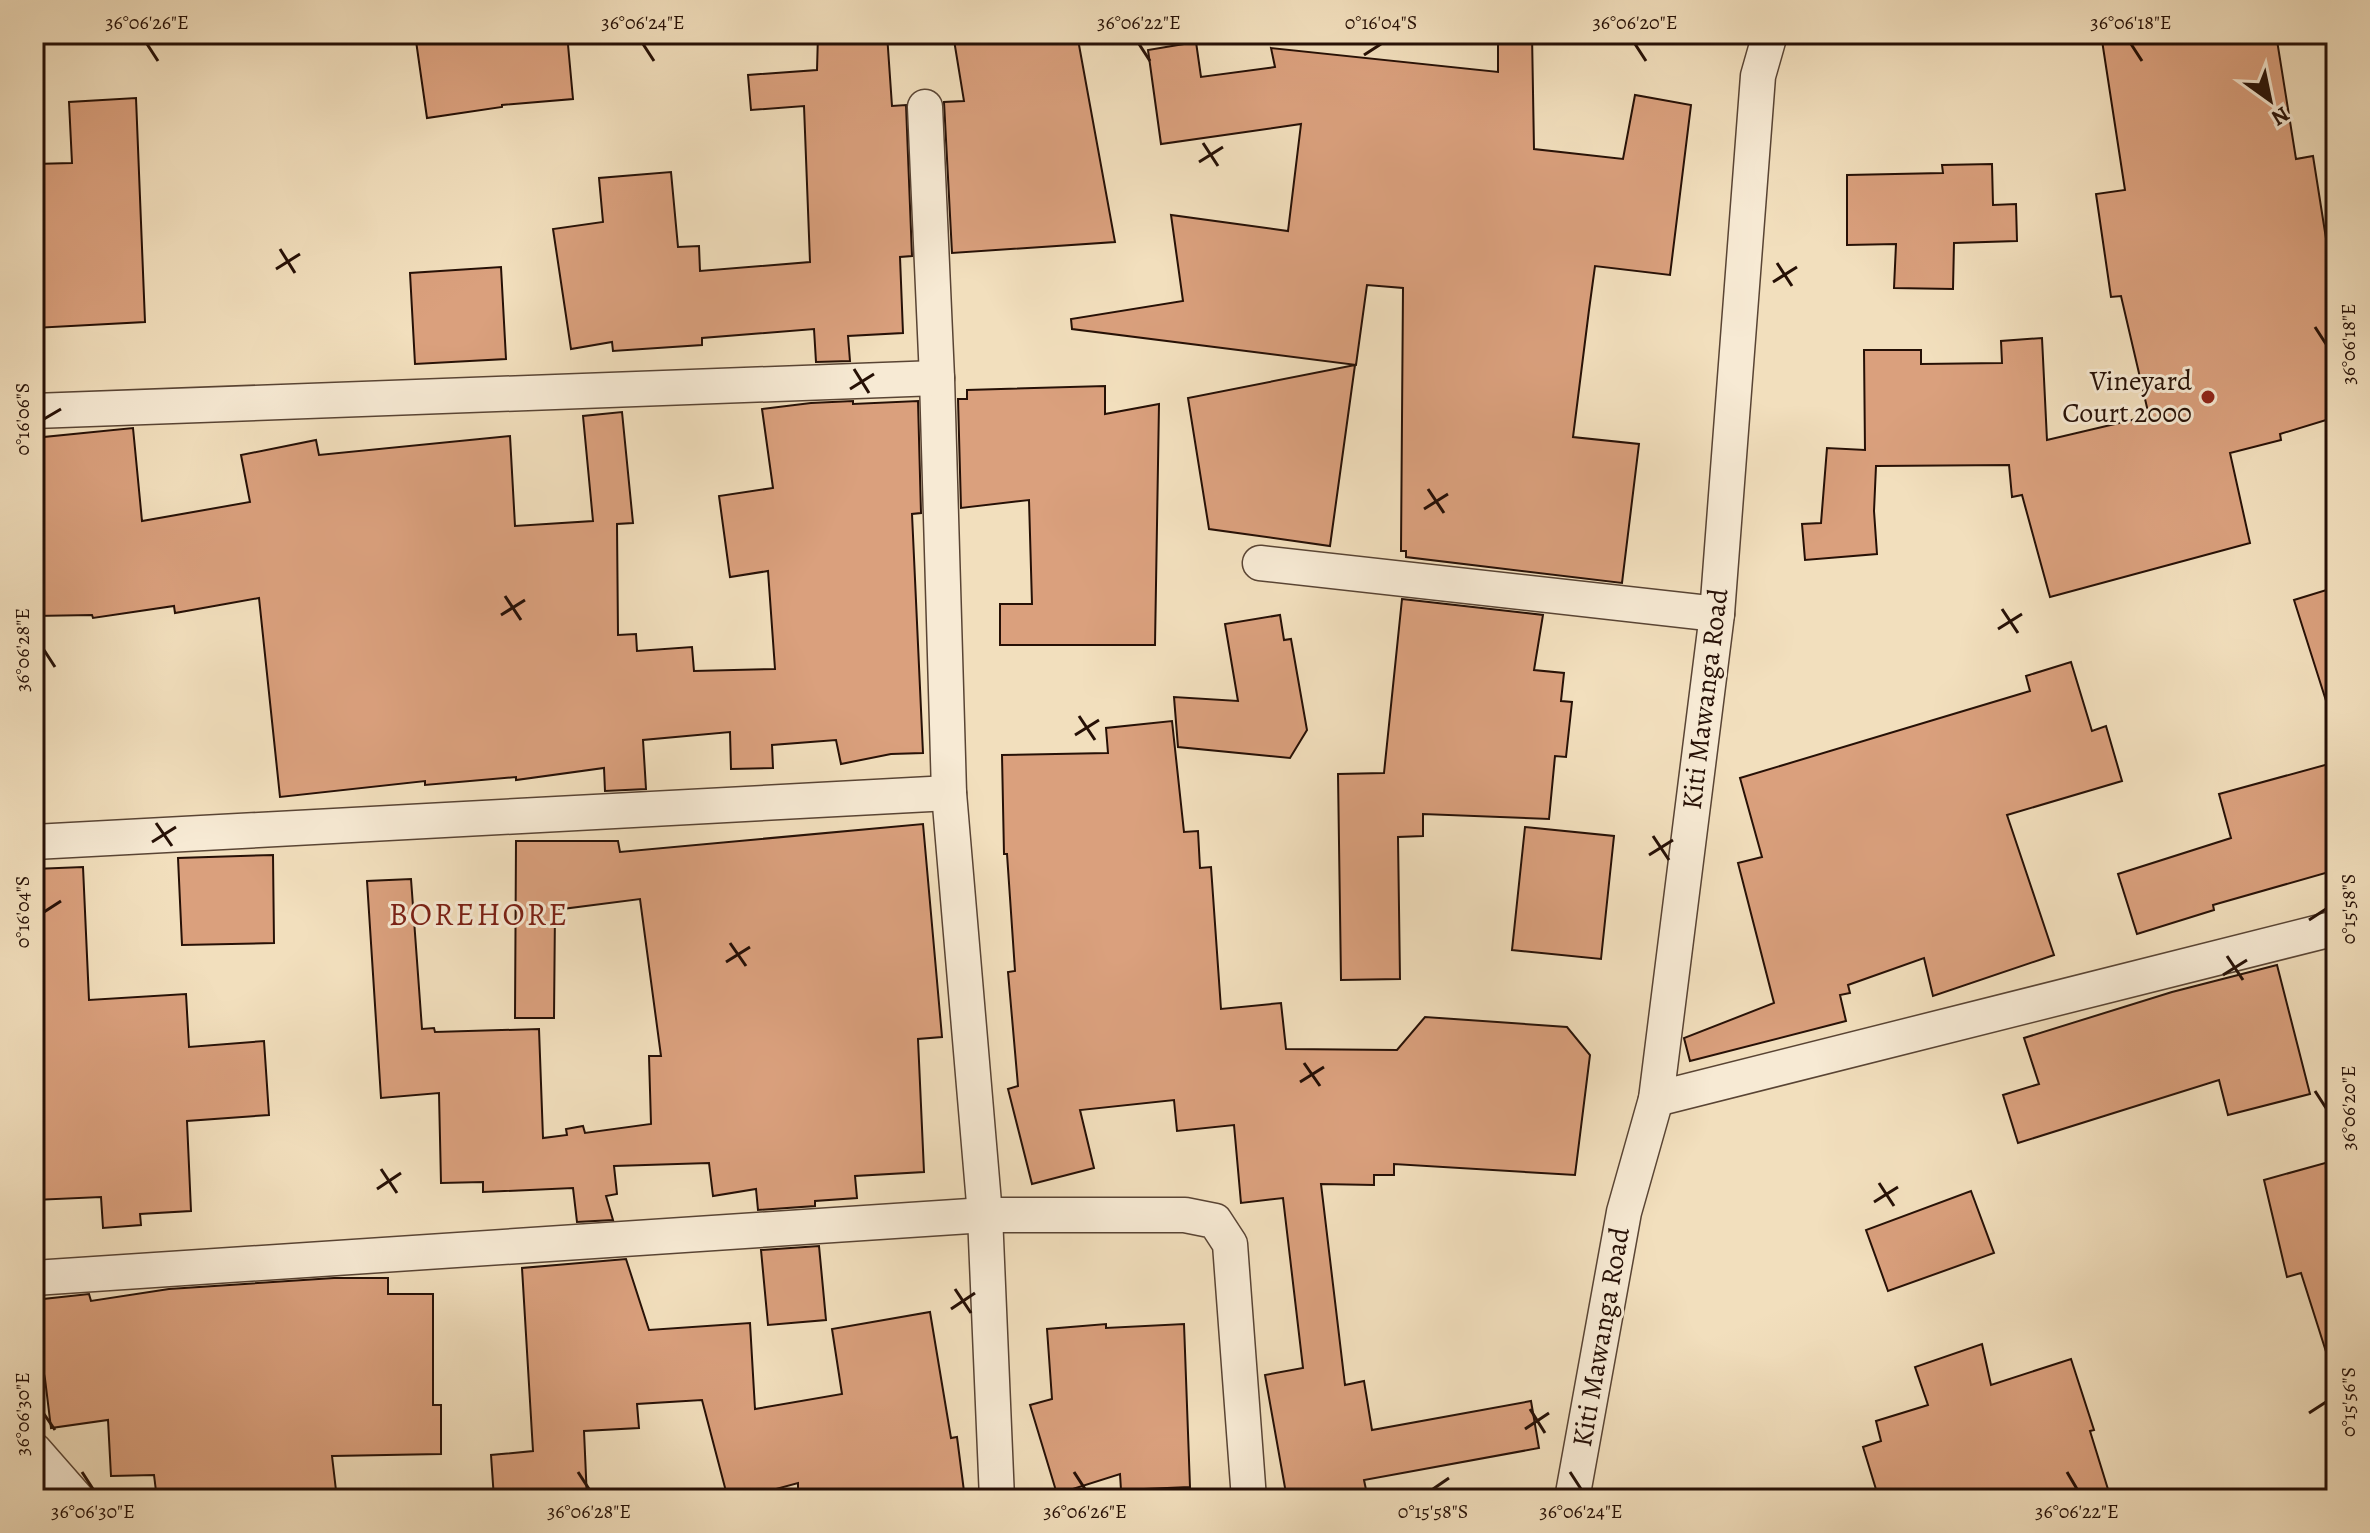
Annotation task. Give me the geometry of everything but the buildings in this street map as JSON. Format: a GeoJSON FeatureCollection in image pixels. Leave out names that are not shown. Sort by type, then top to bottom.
{"type":"FeatureCollection","features":[{"type":"Feature","properties":{"kind":"street","name":"Kiti Mawanga Road"},"geometry":{"type":"LineString","coordinates":[[1572,1499],[1624,1212],[1656,1099],[1717,614],[1758,76],[1770,34]]}},
{"type":"Feature","properties":{"kind":"street"},"geometry":{"type":"LineString","coordinates":[[925,107],[937,378],[949,793],[985,1215],[997,1499]]}},
{"type":"Feature","properties":{"kind":"street"},"geometry":{"type":"LineString","coordinates":[[34,411],[937,378]]}},
{"type":"Feature","properties":{"kind":"street"},"geometry":{"type":"LineString","coordinates":[[1260,563],[1717,614]]}},
{"type":"Feature","properties":{"kind":"street"},"geometry":{"type":"LineString","coordinates":[[34,842],[949,793]]}},
{"type":"Feature","properties":{"kind":"street"},"geometry":{"type":"LineString","coordinates":[[1656,1099],[2336,928]]}},
{"type":"Feature","properties":{"kind":"street"},"geometry":{"type":"LineString","coordinates":[[34,1278],[985,1215],[1185,1215],[1215,1221],[1230,1244],[1249,1499]]}},
{"type":"Feature","properties":{"kind":"street"},"geometry":{"type":"LineString","coordinates":[[34,1450],[77,1499]]}},
{"type":"Feature","properties":{"kind":"place","name":"Vineyard Court 2000"},"geometry":{"type":"Point","coordinates":[2208,397]}},
{"type":"Feature","properties":{"kind":"district","name":"BOREHORE"},"geometry":{"type":"Point","coordinates":[479,914]}}]}
